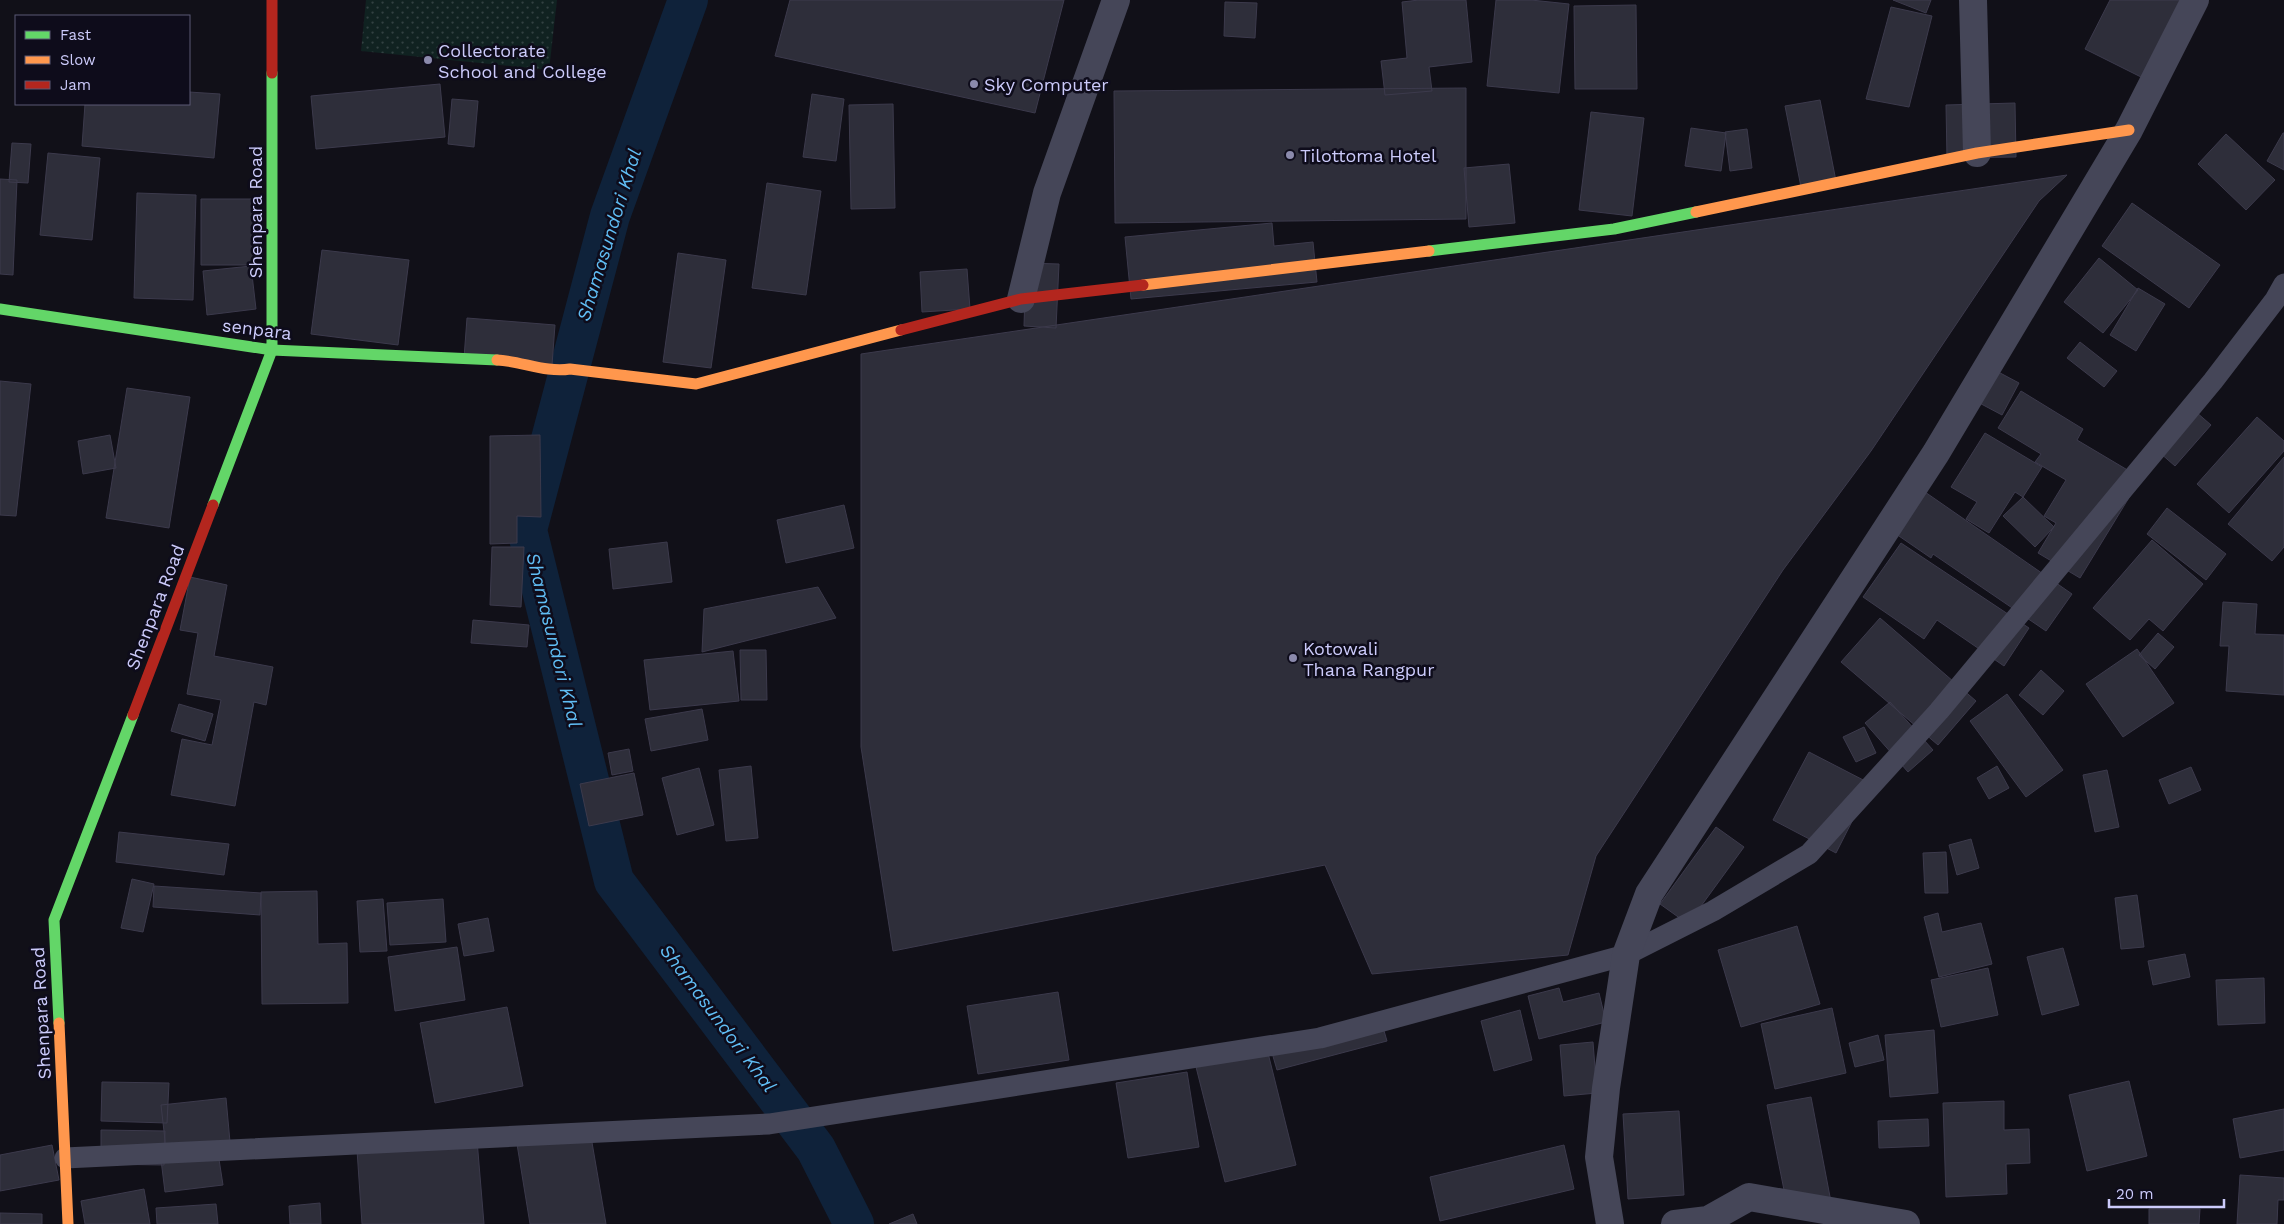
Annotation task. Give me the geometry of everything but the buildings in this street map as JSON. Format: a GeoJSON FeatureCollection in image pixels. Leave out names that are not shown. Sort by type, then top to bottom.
{"type":"FeatureCollection","features":[{"type":"Feature","properties":{"kind":"street","name":"Shenpara Road"},"geometry":{"type":"LineString","coordinates":[[68,1224],[54,920],[272,350],[272,0]]}},
{"type":"Feature","properties":{"kind":"street"},"geometry":{"type":"LineString","coordinates":[[1021,299],[1047,194],[1116,0]]}},
{"type":"Feature","properties":{"kind":"street"},"geometry":{"type":"LineString","coordinates":[[1973,0],[1977,153]]}},
{"type":"Feature","properties":{"kind":"street"},"geometry":{"type":"LineString","coordinates":[[1610,1224],[1599,1157],[1606,1088],[1626,955],[1649,894],[1936,453],[2129,130],[2195,0]]}},
{"type":"Feature","properties":{"kind":"street","name":"senpara"},"geometry":{"type":"LineString","coordinates":[[0,309],[272,350],[512,361],[559,371],[570,369],[696,384],[1021,299],[1614,229],[1977,153],[2129,130]]}},
{"type":"Feature","properties":{"kind":"street"},"geometry":{"type":"LineString","coordinates":[[1675,1224],[1708,1220],[1749,1197],[1906,1224]]}},
{"type":"Feature","properties":{"kind":"lane"},"geometry":{"type":"LineString","coordinates":[[65,1158],[769,1124],[1320,1038],[1626,955],[1712,911],[1809,854],[1945,703],[2213,381],[2275,300],[2284,284]]}},
{"type":"Feature","properties":{"kind":"shaded area"},"geometry":{"type":"Polygon","coordinates":[[[366,0],[557,0],[549,70],[361,51],[366,0]]]}},
{"type":"Feature","properties":{"kind":"waterway","name":"Shamasundori Khal"},"geometry":{"type":"LineString","coordinates":[[688,0],[610,216],[527,530],[614,881],[816,1149],[854,1224]]}},
{"type":"Feature","properties":{"kind":"traffic: fast"},"geometry":{"type":"LineString","coordinates":[[213,505],[272,350],[272,73]]}},
{"type":"Feature","properties":{"kind":"traffic: fast"},"geometry":{"type":"LineString","coordinates":[[1429,251],[1614,229],[1696,212]]}},
{"type":"Feature","properties":{"kind":"traffic: fast"},"geometry":{"type":"LineString","coordinates":[[0,309],[272,350],[497,360]]}},
{"type":"Feature","properties":{"kind":"traffic: fast"},"geometry":{"type":"LineString","coordinates":[[59,1023],[54,920],[133,715]]}},
{"type":"Feature","properties":{"kind":"traffic: slow"},"geometry":{"type":"LineString","coordinates":[[1696,212],[1977,153],[2129,130]]}},
{"type":"Feature","properties":{"kind":"traffic: slow"},"geometry":{"type":"LineString","coordinates":[[1143,285],[1429,251]]}},
{"type":"Feature","properties":{"kind":"traffic: slow"},"geometry":{"type":"LineString","coordinates":[[497,360],[543,368],[570,369],[696,384],[901,330]]}},
{"type":"Feature","properties":{"kind":"traffic: slow"},"geometry":{"type":"LineString","coordinates":[[59,1023],[68,1224]]}},
{"type":"Feature","properties":{"kind":"traffic: jam"},"geometry":{"type":"LineString","coordinates":[[272,0],[272,73]]}},
{"type":"Feature","properties":{"kind":"traffic: jam"},"geometry":{"type":"LineString","coordinates":[[901,330],[1021,299],[1143,285]]}},
{"type":"Feature","properties":{"kind":"traffic: jam"},"geometry":{"type":"LineString","coordinates":[[133,715],[213,505]]}},
{"type":"Feature","properties":{"kind":"place","name":"Collectorate School and College"},"geometry":{"type":"Point","coordinates":[428,60]}},
{"type":"Feature","properties":{"kind":"place","name":"Sky Computer"},"geometry":{"type":"Point","coordinates":[974,84]}},
{"type":"Feature","properties":{"kind":"place","name":"Tilottoma Hotel"},"geometry":{"type":"Point","coordinates":[1290,155]}},
{"type":"Feature","properties":{"kind":"place","name":"Kotowali Thana Rangpur"},"geometry":{"type":"Point","coordinates":[1293,658]}}]}
